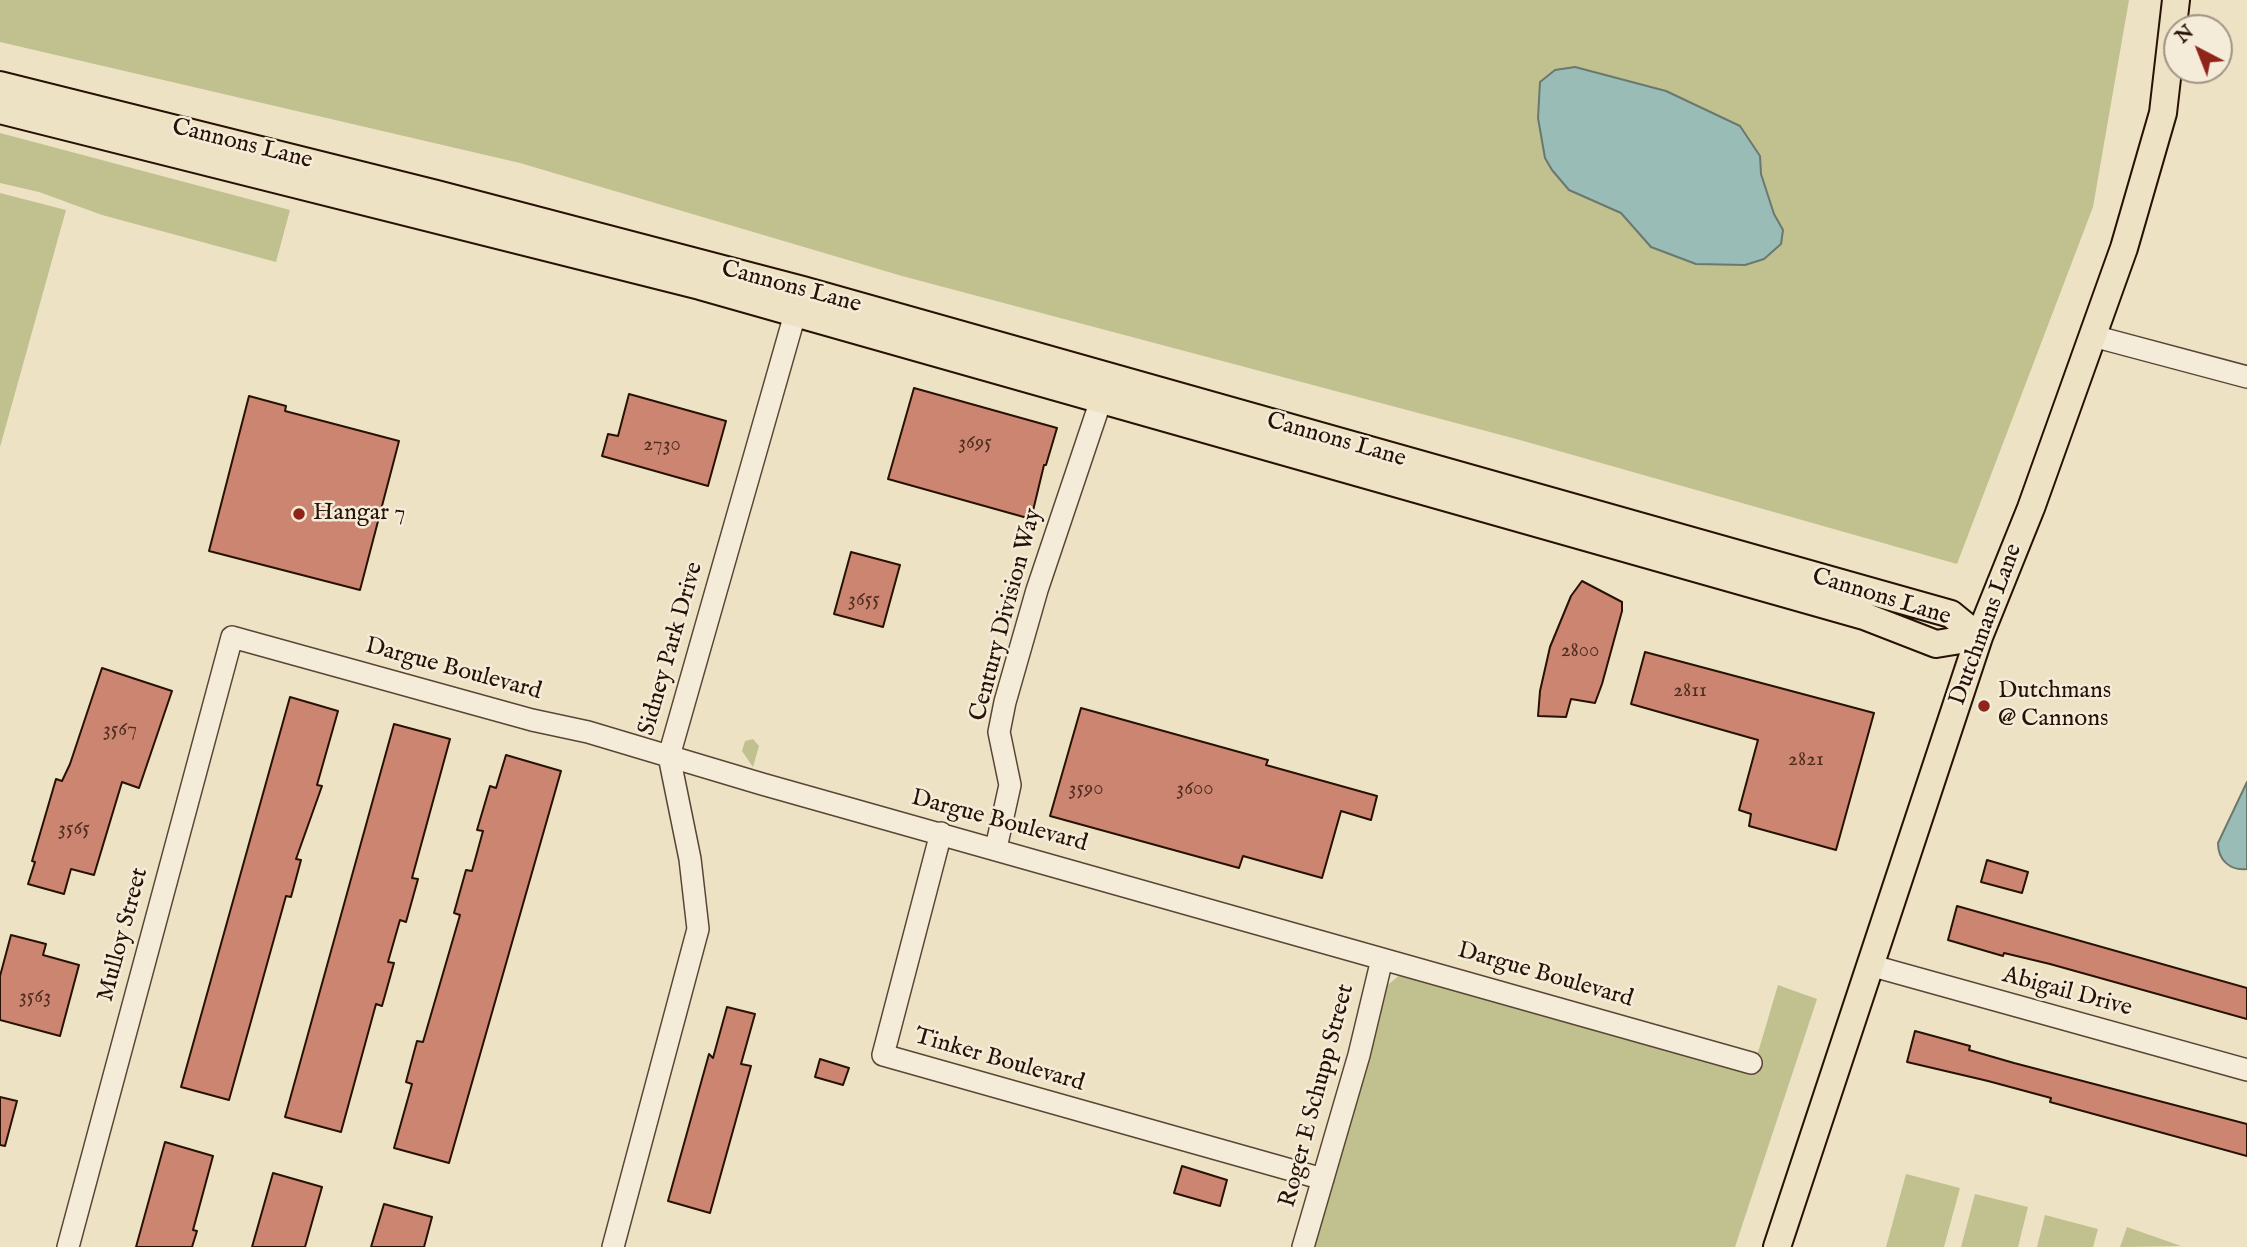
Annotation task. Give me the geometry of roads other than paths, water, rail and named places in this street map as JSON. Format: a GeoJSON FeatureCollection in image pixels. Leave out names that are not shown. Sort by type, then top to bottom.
{"type":"FeatureCollection","features":[{"type":"Feature","properties":{"kind":"main road","name":"Dutchmans Lane"},"geometry":{"type":"LineString","coordinates":[[1777,1247],[1873,966],[1979,637],[2093,336],[2152,159],[2163,113],[2176,0]]}},
{"type":"Feature","properties":{"kind":"main road","name":"Cannons Lane"},"geometry":{"type":"LineString","coordinates":[[0,85],[700,286],[799,302],[1104,388],[1850,612],[1936,644],[1979,637]]}},
{"type":"Feature","properties":{"kind":"main road","name":"Cannons Lane"},"geometry":{"type":"LineString","coordinates":[[0,110],[326,179]]}},
{"type":"Feature","properties":{"kind":"street","name":"Sidney Park Drive"},"geometry":{"type":"LineString","coordinates":[[612,1247],[698,929],[690,859],[669,756],[799,302]]}},
{"type":"Feature","properties":{"kind":"street"},"geometry":{"type":"LineString","coordinates":[[2093,336],[2247,377]]}},
{"type":"Feature","properties":{"kind":"street","name":"Century Division Way"},"geometry":{"type":"LineString","coordinates":[[996,848],[1010,785],[999,732],[1005,702],[1037,590],[1104,388]]}},
{"type":"Feature","properties":{"kind":"street","name":"Dargue Boulevard"},"geometry":{"type":"LineString","coordinates":[[232,637],[669,756],[1751,1063]]}},
{"type":"Feature","properties":{"kind":"street","name":"Mulloy Street"},"geometry":{"type":"LineString","coordinates":[[68,1247],[232,637]]}},
{"type":"Feature","properties":{"kind":"street","name":"Tinker Boulevard"},"geometry":{"type":"LineString","coordinates":[[941,833],[883,1055],[1323,1179]]}},
{"type":"Feature","properties":{"kind":"street","name":"Roger E Schupp Street"},"geometry":{"type":"LineString","coordinates":[[1303,1247],[1359,1055],[1382,959]]}},
{"type":"Feature","properties":{"kind":"street","name":"Abigail Drive"},"geometry":{"type":"LineString","coordinates":[[1873,966],[2247,1070]]}},
{"type":"Feature","properties":{"kind":"water"},"geometry":{"type":"Polygon","coordinates":[[[1575,67],[1666,91],[1740,126],[1760,156],[1761,174],[1774,214],[1783,230],[1781,244],[1764,259],[1745,265],[1696,264],[1651,247],[1621,213],[1569,190],[1545,158],[1538,118],[1540,82],[1555,70],[1575,67]]]}},
{"type":"Feature","properties":{"kind":"water"},"geometry":{"type":"Polygon","coordinates":[[[2247,782],[2247,869],[2241,869],[2226,863],[2220,855],[2218,843],[2247,782]]]}},
{"type":"Feature","properties":{"kind":"place","name":"Hangar 7"},"geometry":{"type":"Point","coordinates":[299,514]}},
{"type":"Feature","properties":{"kind":"place","name":"Dutchmans @ Cannons"},"geometry":{"type":"Point","coordinates":[1984,706]}}]}
